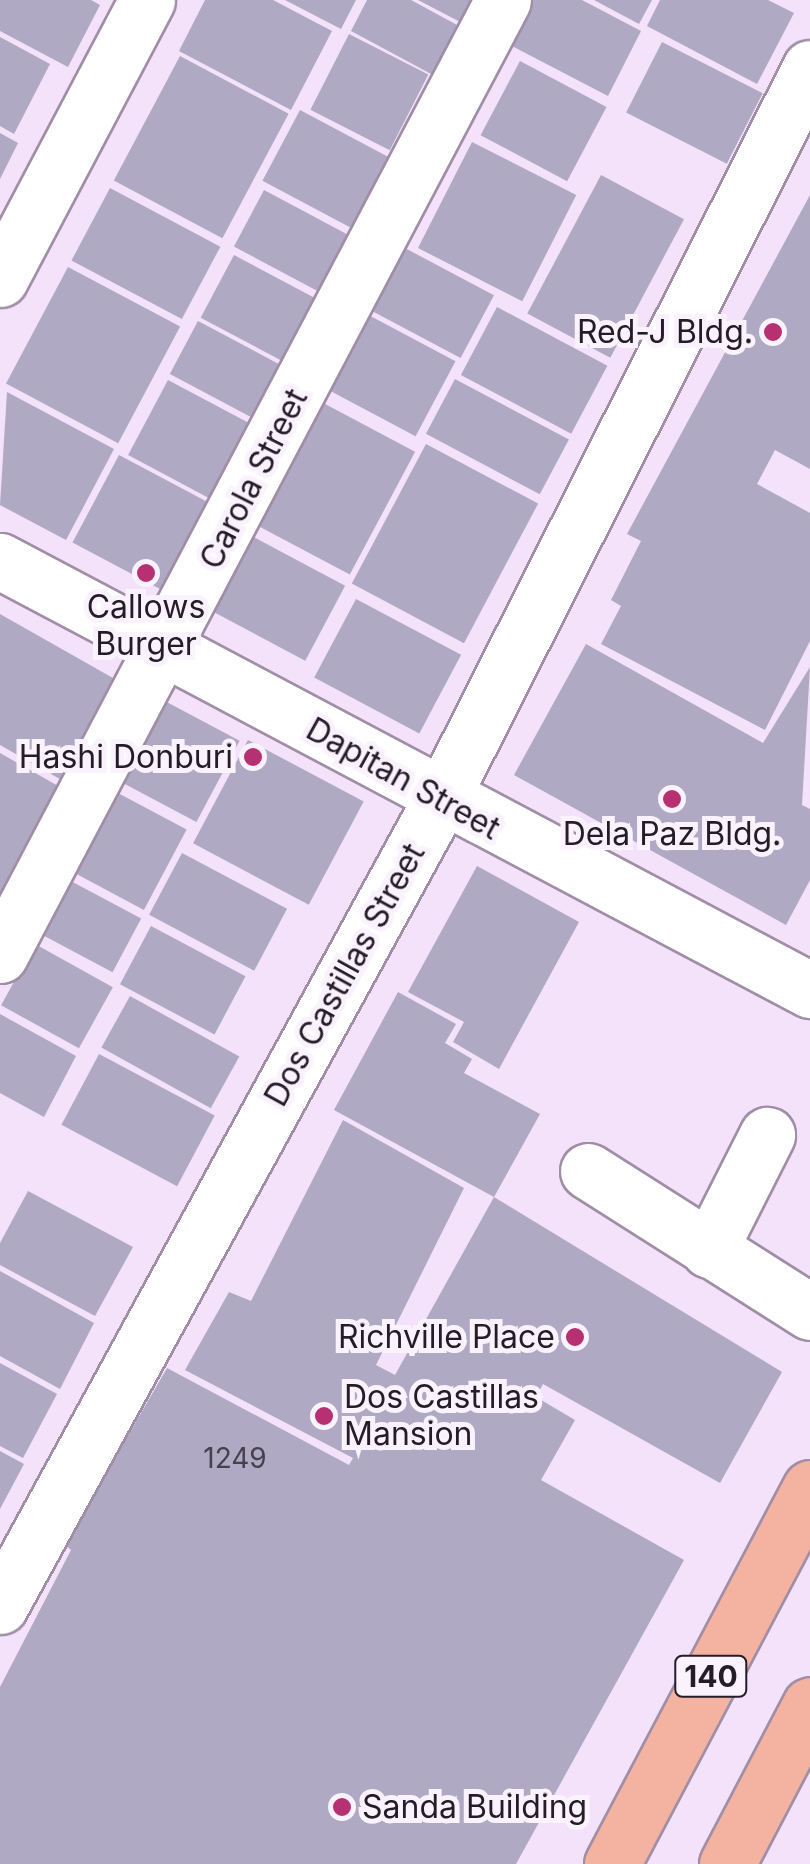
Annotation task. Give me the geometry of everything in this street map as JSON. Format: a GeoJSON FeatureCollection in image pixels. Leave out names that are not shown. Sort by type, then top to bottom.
{"type":"FeatureCollection","features":[{"type":"Feature","properties":{"kind":"main road","name":"140"},"geometry":{"type":"LineString","coordinates":[[612,1864],[810,1488]]}},
{"type":"Feature","properties":{"kind":"main road"},"geometry":{"type":"LineString","coordinates":[[728,1864],[810,1706]]}},
{"type":"Feature","properties":{"kind":"street"},"geometry":{"type":"LineString","coordinates":[[0,278],[147,0]]}},
{"type":"Feature","properties":{"kind":"street","name":"Carola Street"},"geometry":{"type":"LineString","coordinates":[[0,955],[167,648],[504,0]]}},
{"type":"Feature","properties":{"kind":"street","name":"Dos Castillas Street"},"geometry":{"type":"LineString","coordinates":[[0,1606],[440,802],[810,68]]}},
{"type":"Feature","properties":{"kind":"street","name":"Dapitan Street"},"geometry":{"type":"LineString","coordinates":[[0,561],[167,648],[440,802],[810,990]]}},
{"type":"Feature","properties":{"kind":"street"},"geometry":{"type":"LineString","coordinates":[[709,1250],[767,1136]]}},
{"type":"Feature","properties":{"kind":"street"},"geometry":{"type":"LineString","coordinates":[[588,1171],[810,1312]]}},
{"type":"Feature","properties":{"kind":"building"},"geometry":{"type":"Polygon","coordinates":[[[0,0],[91,0],[100,5],[68,67],[0,31],[0,0]]]}},
{"type":"Feature","properties":{"kind":"building"},"geometry":{"type":"Polygon","coordinates":[[[205,0],[273,0],[332,31],[291,110],[179,51],[205,0]]]}},
{"type":"Feature","properties":{"kind":"building"},"geometry":{"type":"Polygon","coordinates":[[[285,0],[356,0],[341,29],[285,0]]]}},
{"type":"Feature","properties":{"kind":"building"},"geometry":{"type":"Polygon","coordinates":[[[367,0],[411,0],[459,26],[433,75],[351,31],[367,0]]]}},
{"type":"Feature","properties":{"kind":"building"},"geometry":{"type":"Polygon","coordinates":[[[418,0],[479,0],[466,25],[418,0]]]}},
{"type":"Feature","properties":{"kind":"building"},"geometry":{"type":"Polygon","coordinates":[[[533,0],[582,0],[641,31],[608,96],[510,45],[533,0]]]}},
{"type":"Feature","properties":{"kind":"building"},"geometry":{"type":"Polygon","coordinates":[[[594,0],[652,0],[639,24],[594,0]]]}},
{"type":"Feature","properties":{"kind":"building"},"geometry":{"type":"Polygon","coordinates":[[[660,0],[768,0],[794,13],[757,84],[647,26],[660,0]]]}},
{"type":"Feature","properties":{"kind":"building"},"geometry":{"type":"Polygon","coordinates":[[[349,34],[428,74],[390,150],[310,110],[349,34]]]}},
{"type":"Feature","properties":{"kind":"building"},"geometry":{"type":"Polygon","coordinates":[[[0,37],[50,64],[14,134],[0,126],[0,37]]]}},
{"type":"Feature","properties":{"kind":"building"},"geometry":{"type":"Polygon","coordinates":[[[662,42],[763,93],[727,164],[626,112],[662,42]]]}},
{"type":"Feature","properties":{"kind":"building"},"geometry":{"type":"Polygon","coordinates":[[[180,56],[289,114],[222,238],[114,180],[180,56]]]}},
{"type":"Feature","properties":{"kind":"building"},"geometry":{"type":"Polygon","coordinates":[[[520,61],[607,107],[567,181],[481,135],[520,61]]]}},
{"type":"Feature","properties":{"kind":"building"},"geometry":{"type":"Polygon","coordinates":[[[300,110],[394,160],[356,230],[262,181],[300,110]]]}},
{"type":"Feature","properties":{"kind":"building"},"geometry":{"type":"Polygon","coordinates":[[[0,133],[18,143],[0,179],[0,133]]]}},
{"type":"Feature","properties":{"kind":"building"},"geometry":{"type":"Polygon","coordinates":[[[472,142],[576,195],[522,301],[418,248],[472,142]]]}},
{"type":"Feature","properties":{"kind":"building"},"geometry":{"type":"Polygon","coordinates":[[[601,175],[684,219],[610,358],[527,314],[601,175]]]}},
{"type":"Feature","properties":{"kind":"building"},"geometry":{"type":"Polygon","coordinates":[[[110,188],[220,247],[182,319],[72,260],[110,188]]]}},
{"type":"Feature","properties":{"kind":"building"},"geometry":{"type":"Polygon","coordinates":[[[264,190],[353,237],[323,294],[234,247],[264,190]]]}},
{"type":"Feature","properties":{"kind":"building"},"geometry":{"type":"Polygon","coordinates":[[[810,195],[810,469],[775,450],[757,484],[810,513],[810,641],[765,730],[601,644],[621,606],[611,600],[641,541],[627,534],[810,195]]]}},
{"type":"Feature","properties":{"kind":"building"},"geometry":{"type":"Polygon","coordinates":[[[403,247],[494,295],[461,358],[370,310],[403,247]]]}},
{"type":"Feature","properties":{"kind":"building"},"geometry":{"type":"Polygon","coordinates":[[[234,255],[320,301],[286,363],[201,318],[234,255]]]}},
{"type":"Feature","properties":{"kind":"building"},"geometry":{"type":"Polygon","coordinates":[[[68,267],[180,327],[118,443],[6,384],[68,267]]]}},
{"type":"Feature","properties":{"kind":"building"},"geometry":{"type":"Polygon","coordinates":[[[497,307],[607,366],[571,434],[461,375],[497,307]]]}},
{"type":"Feature","properties":{"kind":"building"},"geometry":{"type":"Polygon","coordinates":[[[361,311],[455,361],[416,436],[321,386],[361,311]]]}},
{"type":"Feature","properties":{"kind":"building"},"geometry":{"type":"Polygon","coordinates":[[[198,321],[286,368],[258,421],[170,374],[198,321]]]}},
{"type":"Feature","properties":{"kind":"building"},"geometry":{"type":"Polygon","coordinates":[[[455,379],[569,440],[540,494],[426,434],[455,379]]]}},
{"type":"Feature","properties":{"kind":"building"},"geometry":{"type":"Polygon","coordinates":[[[168,380],[258,428],[218,503],[128,455],[168,380]]]}},
{"type":"Feature","properties":{"kind":"building"},"geometry":{"type":"Polygon","coordinates":[[[7,392],[114,449],[66,540],[0,505],[7,392]]]}},
{"type":"Feature","properties":{"kind":"building"},"geometry":{"type":"Polygon","coordinates":[[[310,396],[415,452],[350,575],[245,519],[310,396]]]}},
{"type":"Feature","properties":{"kind":"building"},"geometry":{"type":"Polygon","coordinates":[[[426,444],[538,504],[464,643],[352,584],[426,444]]]}},
{"type":"Feature","properties":{"kind":"building"},"geometry":{"type":"Polygon","coordinates":[[[119,455],[217,507],[171,595],[73,542],[119,455]]]}},
{"type":"Feature","properties":{"kind":"building"},"geometry":{"type":"Polygon","coordinates":[[[248,534],[345,586],[305,661],[208,609],[248,534]]]}},
{"type":"Feature","properties":{"kind":"building"},"geometry":{"type":"Polygon","coordinates":[[[356,599],[461,655],[419,733],[314,678],[356,599]]]}},
{"type":"Feature","properties":{"kind":"building"},"geometry":{"type":"Polygon","coordinates":[[[0,614],[120,682],[65,782],[0,745],[0,614]]]}},
{"type":"Feature","properties":{"kind":"building"},"geometry":{"type":"Polygon","coordinates":[[[586,644],[763,743],[810,667],[802,805],[810,809],[810,880],[786,925],[514,775],[586,644]]]}},
{"type":"Feature","properties":{"kind":"building"},"geometry":{"type":"Polygon","coordinates":[[[161,699],[240,741],[196,822],[118,780],[161,699]]]}},
{"type":"Feature","properties":{"kind":"building"},"geometry":{"type":"Polygon","coordinates":[[[248,740],[364,802],[309,905],[193,843],[248,740]]]}},
{"type":"Feature","properties":{"kind":"building"},"geometry":{"type":"Polygon","coordinates":[[[0,753],[60,787],[0,896],[0,753]]]}},
{"type":"Feature","properties":{"kind":"building"},"geometry":{"type":"Polygon","coordinates":[[[116,792],[187,830],[144,910],[73,872],[116,792]]]}},
{"type":"Feature","properties":{"kind":"building"},"geometry":{"type":"Polygon","coordinates":[[[182,853],[287,909],[254,971],[149,915],[182,853]]]}},
{"type":"Feature","properties":{"kind":"building"},"geometry":{"type":"Polygon","coordinates":[[[477,866],[579,922],[499,1069],[453,1042],[464,1022],[408,992],[477,866]]]}},
{"type":"Feature","properties":{"kind":"building"},"geometry":{"type":"Polygon","coordinates":[[[67,879],[141,918],[113,972],[38,933],[67,879]]]}},
{"type":"Feature","properties":{"kind":"building"},"geometry":{"type":"Polygon","coordinates":[[[151,926],[245,976],[214,1035],[120,984],[151,926]]]}},
{"type":"Feature","properties":{"kind":"building"},"geometry":{"type":"Polygon","coordinates":[[[35,944],[113,987],[79,1048],[1,1005],[35,944]]]}},
{"type":"Feature","properties":{"kind":"building"},"geometry":{"type":"Polygon","coordinates":[[[398,992],[456,1024],[445,1043],[472,1059],[464,1073],[540,1114],[494,1197],[334,1110],[398,992]]]}},
{"type":"Feature","properties":{"kind":"building"},"geometry":{"type":"Polygon","coordinates":[[[130,996],[239,1057],[211,1108],[101,1048],[130,996]]]}},
{"type":"Feature","properties":{"kind":"building"},"geometry":{"type":"Polygon","coordinates":[[[0,1014],[76,1056],[44,1117],[0,1093],[0,1014]]]}},
{"type":"Feature","properties":{"kind":"building"},"geometry":{"type":"Polygon","coordinates":[[[99,1054],[215,1116],[177,1186],[61,1125],[99,1054]]]}},
{"type":"Feature","properties":{"kind":"building"},"geometry":{"type":"Polygon","coordinates":[[[343,1120],[464,1188],[376,1365],[395,1375],[494,1197],[782,1372],[720,1483],[543,1384],[536,1397],[575,1420],[541,1480],[684,1560],[516,1864],[0,1864],[0,1687],[71,1550],[65,1545],[167,1368],[349,1465],[353,1458],[185,1370],[229,1292],[251,1301],[343,1120]]]}},
{"type":"Feature","properties":{"kind":"building"},"geometry":{"type":"Polygon","coordinates":[[[28,1191],[133,1247],[95,1316],[0,1265],[0,1243],[28,1191]]]}},
{"type":"Feature","properties":{"kind":"building"},"geometry":{"type":"Polygon","coordinates":[[[0,1271],[94,1323],[60,1389],[0,1356],[0,1271]]]}},
{"type":"Feature","properties":{"kind":"building"},"geometry":{"type":"Polygon","coordinates":[[[0,1363],[57,1394],[23,1458],[0,1446],[0,1363]]]}},
{"type":"Feature","properties":{"kind":"building"},"geometry":{"type":"Polygon","coordinates":[[[0,1451],[24,1464],[0,1509],[0,1451]]]}},
{"type":"Feature","properties":{"kind":"place","name":"Red-J Bldg."},"geometry":{"type":"Point","coordinates":[773,332]}},
{"type":"Feature","properties":{"kind":"place","name":"Callows Burger"},"geometry":{"type":"Point","coordinates":[146,573]}},
{"type":"Feature","properties":{"kind":"place","name":"Hashi Donburi"},"geometry":{"type":"Point","coordinates":[253,757]}},
{"type":"Feature","properties":{"kind":"place","name":"Dela Paz Bldg."},"geometry":{"type":"Point","coordinates":[672,799]}},
{"type":"Feature","properties":{"kind":"place","name":"Richville Place"},"geometry":{"type":"Point","coordinates":[575,1337]}},
{"type":"Feature","properties":{"kind":"place","name":"Dos Castillas Mansion"},"geometry":{"type":"Point","coordinates":[324,1416]}},
{"type":"Feature","properties":{"kind":"place","name":"Sanda Building"},"geometry":{"type":"Point","coordinates":[342,1807]}}]}
